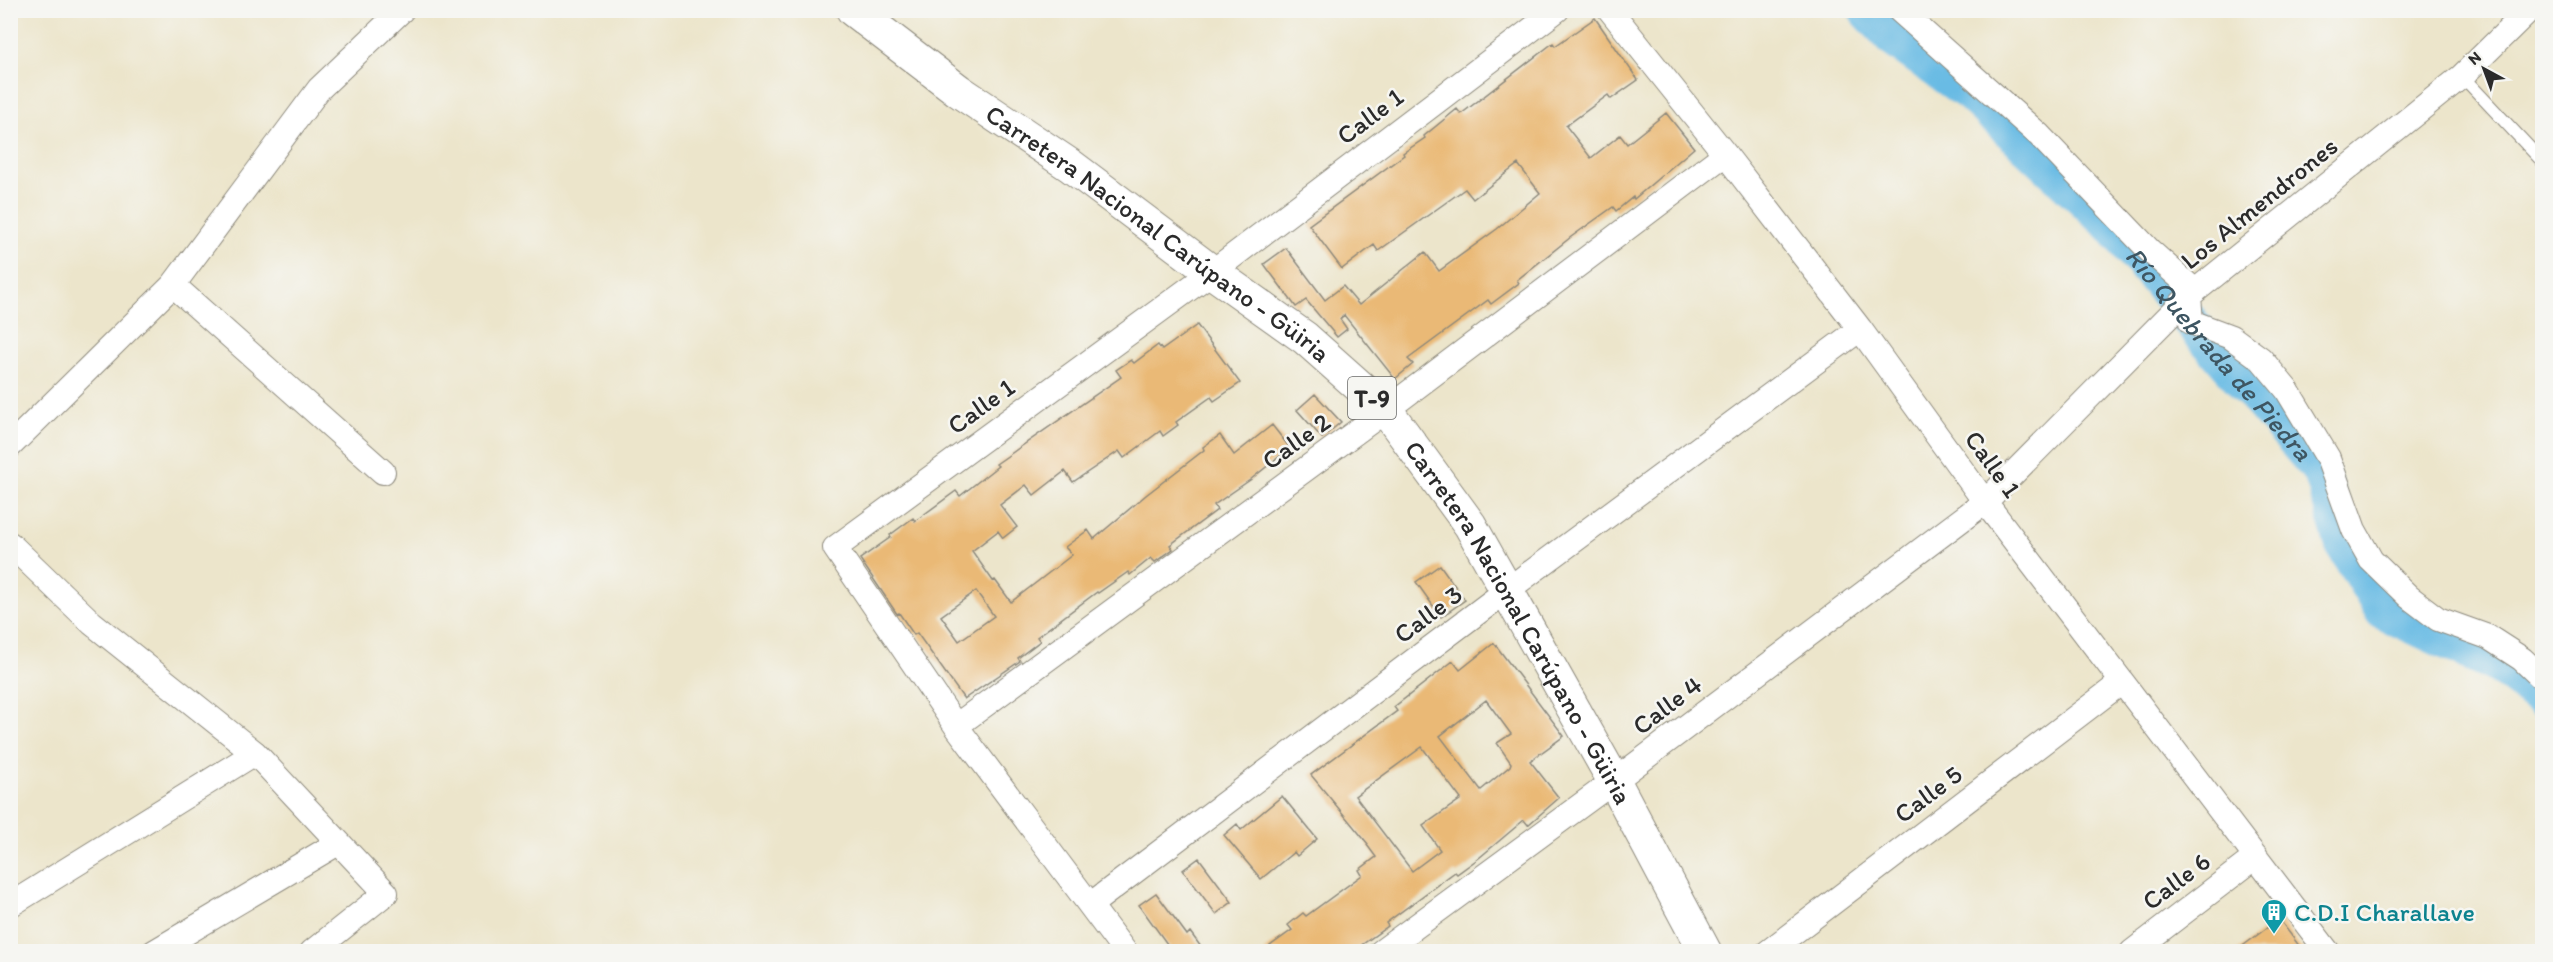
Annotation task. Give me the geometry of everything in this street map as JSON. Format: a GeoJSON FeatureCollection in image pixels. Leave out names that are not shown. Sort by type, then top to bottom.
{"type":"FeatureCollection","features":[{"type":"Feature","properties":{"kind":"highway","name":"Carretera Nacional Carúpano - Güiria"},"geometry":{"type":"LineString","coordinates":[[853,10],[959,91],[1071,166],[1212,272],[1305,338],[1386,410],[1470,525],[1614,781],[1705,951]]}},
{"type":"Feature","properties":{"kind":"street"},"geometry":{"type":"LineString","coordinates":[[10,446],[173,285],[319,89],[402,10]]}},
{"type":"Feature","properties":{"kind":"street","name":"Calle 1"},"geometry":{"type":"LineString","coordinates":[[1125,951],[956,726],[835,548],[1212,272],[1557,10]]}},
{"type":"Feature","properties":{"kind":"street","name":"Calle 1"},"geometry":{"type":"LineString","coordinates":[[1610,10],[1860,329],[1985,502],[2328,951]]}},
{"type":"Feature","properties":{"kind":"street"},"geometry":{"type":"LineString","coordinates":[[1899,10],[2039,135],[2192,293],[2192,322],[2230,337],[2261,359],[2287,390],[2328,458],[2354,530],[2371,560],[2409,597],[2438,619],[2488,637],[2522,659],[2542,678]]}},
{"type":"Feature","properties":{"kind":"street","name":"Los Almendrones"},"geometry":{"type":"LineString","coordinates":[[1985,502],[2192,293],[2462,76],[2529,10]]}},
{"type":"Feature","properties":{"kind":"street","name":"Calle 2"},"geometry":{"type":"LineString","coordinates":[[956,726],[1386,410],[1725,154]]}},
{"type":"Feature","properties":{"kind":"street"},"geometry":{"type":"LineString","coordinates":[[173,285],[383,472]]}},
{"type":"Feature","properties":{"kind":"street","name":"Calle 3"},"geometry":{"type":"LineString","coordinates":[[1090,905],[1506,591],[1860,329]]}},
{"type":"Feature","properties":{"kind":"street","name":"Calle 4"},"geometry":{"type":"LineString","coordinates":[[1381,951],[1614,781],[1985,502]]}},
{"type":"Feature","properties":{"kind":"street"},"geometry":{"type":"LineString","coordinates":[[10,544],[92,623],[255,753],[386,894],[312,951]]}},
{"type":"Feature","properties":{"kind":"street","name":"Calle 5"},"geometry":{"type":"LineString","coordinates":[[1768,951],[2122,682]]}},
{"type":"Feature","properties":{"kind":"street"},"geometry":{"type":"LineString","coordinates":[[10,905],[255,753]]}},
{"type":"Feature","properties":{"kind":"street"},"geometry":{"type":"LineString","coordinates":[[154,951],[338,843]]}},
{"type":"Feature","properties":{"kind":"street","name":"Calle 6"},"geometry":{"type":"LineString","coordinates":[[2132,951],[2256,857]]}},
{"type":"Feature","properties":{"kind":"lane"},"geometry":{"type":"LineString","coordinates":[[2462,76],[2542,161]]}},
{"type":"Feature","properties":{"kind":"building"},"geometry":{"type":"Polygon","coordinates":[[[1595,18],[1638,80],[1611,99],[1608,95],[1566,126],[1591,158],[1620,135],[1627,144],[1666,113],[1694,148],[1634,199],[1633,197],[1616,211],[1613,207],[1571,237],[1517,280],[1519,283],[1491,304],[1488,300],[1408,359],[1413,364],[1395,379],[1344,315],[1340,319],[1347,329],[1337,337],[1306,300],[1296,307],[1264,264],[1286,248],[1325,300],[1343,286],[1359,305],[1425,252],[1439,271],[1497,229],[1540,193],[1518,164],[1473,199],[1465,189],[1378,251],[1374,245],[1342,269],[1309,225],[1404,155],[1403,153],[1425,138],[1424,136],[1457,109],[1461,114],[1553,43],[1555,46],[1595,18]]]}},
{"type":"Feature","properties":{"kind":"building"},"geometry":{"type":"Polygon","coordinates":[[[1197,325],[1240,383],[1214,401],[1211,397],[1176,422],[1178,425],[1163,436],[1160,431],[1124,458],[1119,451],[1073,482],[1065,471],[1034,495],[1026,485],[1000,505],[1017,527],[1003,538],[998,531],[972,551],[1011,602],[1072,555],[1065,547],[1088,530],[1094,539],[1220,435],[1234,455],[1272,425],[1290,448],[1214,505],[1217,510],[1170,545],[1173,549],[1155,562],[1151,558],[1130,575],[1128,572],[1097,592],[1037,637],[1040,641],[1018,658],[1020,661],[964,699],[917,633],[914,635],[899,613],[897,614],[860,559],[913,518],[915,521],[956,491],[960,496],[998,466],[996,464],[1121,377],[1116,370],[1131,360],[1134,363],[1158,345],[1162,350],[1197,325]],[[976,591],[941,616],[959,641],[994,616],[976,591]]]}},
{"type":"Feature","properties":{"kind":"building"},"geometry":{"type":"Polygon","coordinates":[[[1315,394],[1341,422],[1322,438],[1297,410],[1315,394]]]}},
{"type":"Feature","properties":{"kind":"building"},"geometry":{"type":"Polygon","coordinates":[[[1440,565],[1465,600],[1441,617],[1416,582],[1440,565]]]}},
{"type":"Feature","properties":{"kind":"building"},"geometry":{"type":"Polygon","coordinates":[[[1494,643],[1564,736],[1530,761],[1559,798],[1528,825],[1524,820],[1479,858],[1457,874],[1455,872],[1386,923],[1388,926],[1353,951],[1263,951],[1292,930],[1288,925],[1303,913],[1306,916],[1362,875],[1359,870],[1376,857],[1368,844],[1311,775],[1397,711],[1394,707],[1453,661],[1460,670],[1494,643]],[[1486,700],[1440,736],[1481,790],[1511,763],[1497,743],[1511,734],[1486,700]],[[1422,747],[1355,796],[1412,871],[1440,850],[1423,826],[1461,799],[1422,747]]]}},
{"type":"Feature","properties":{"kind":"building"},"geometry":{"type":"Polygon","coordinates":[[[1282,796],[1317,839],[1297,856],[1294,852],[1261,879],[1224,835],[1237,824],[1241,830],[1282,796]]]}},
{"type":"Feature","properties":{"kind":"building"},"geometry":{"type":"Polygon","coordinates":[[[1199,858],[1232,902],[1216,914],[1183,870],[1199,858]]]}},
{"type":"Feature","properties":{"kind":"building"},"geometry":{"type":"Polygon","coordinates":[[[1156,893],[1187,935],[1190,932],[1204,951],[1165,951],[1170,948],[1139,905],[1156,893]]]}},
{"type":"Feature","properties":{"kind":"building","name":"C.D.I Charallave"},"geometry":{"type":"Polygon","coordinates":[[[2279,919],[2303,951],[2236,951],[2279,919]]]}},
{"type":"Feature","properties":{"kind":"waterway","name":"Río Quebrada de Piedra"},"geometry":{"type":"LineString","coordinates":[[1866,10],[1894,40],[1970,94],[2111,225],[2195,327],[2321,472],[2343,545],[2383,612],[2500,667],[2542,700]]}},
{"type":"Feature","properties":{"kind":"place","name":"C.D.I Charallave"},"geometry":{"type":"Point","coordinates":[2274,935]}}]}
